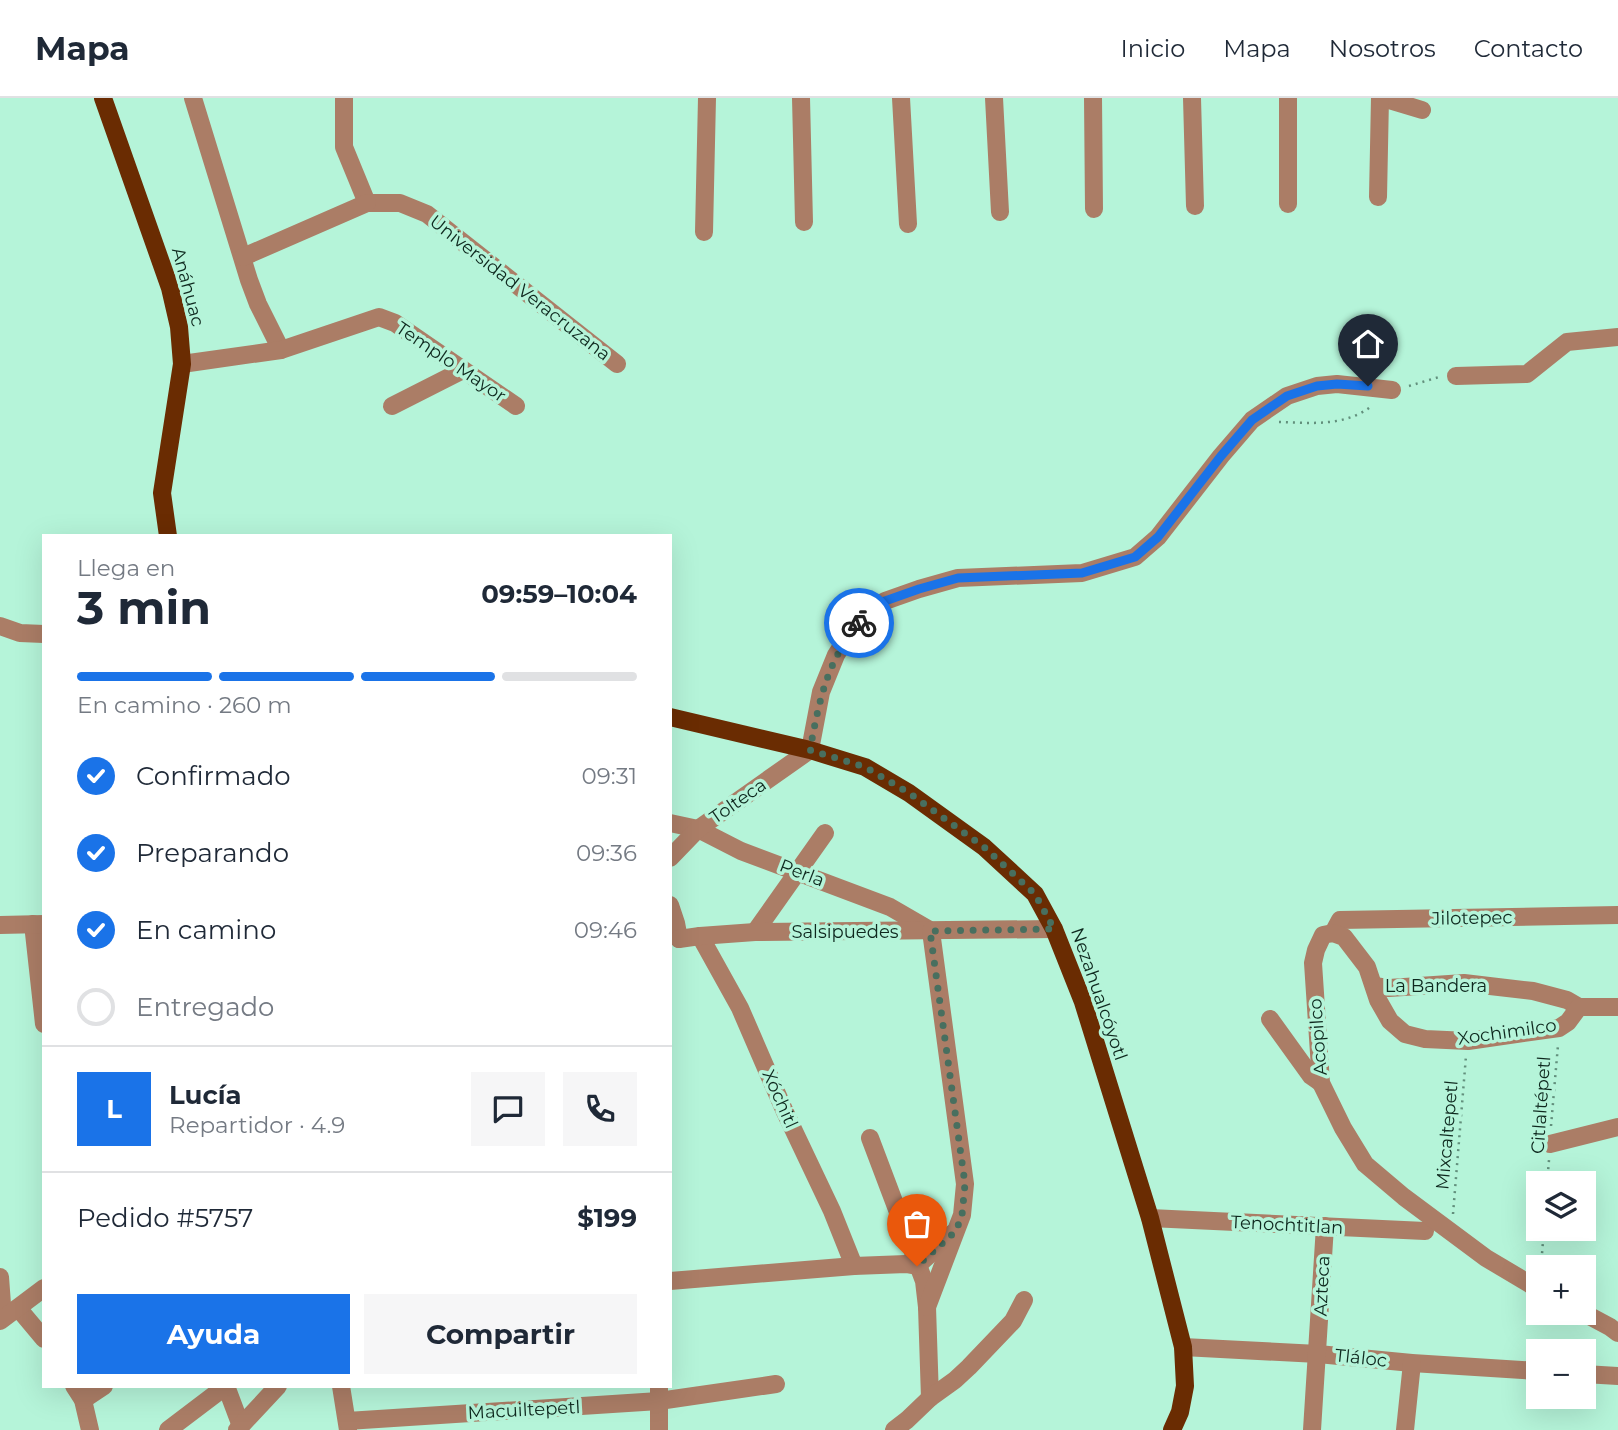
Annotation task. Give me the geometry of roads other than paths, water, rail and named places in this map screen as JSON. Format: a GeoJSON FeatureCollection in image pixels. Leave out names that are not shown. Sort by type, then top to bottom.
{"type":"FeatureCollection","features":[{"type":"Feature","properties":{"kind":"main road","name":"Anáhuac"},"geometry":{"type":"LineString","coordinates":[[103,98],[170,288],[179,327],[182,364],[162,493],[168,534]]}},
{"type":"Feature","properties":{"kind":"main road","name":"Nezahualcóyotl"},"geometry":{"type":"LineString","coordinates":[[672,717],[810,750],[865,767],[909,793],[984,847],[1035,894],[1054,929],[1083,1002],[1150,1218],[1183,1347],[1185,1386],[1180,1412],[1172,1430]]}},
{"type":"Feature","properties":{"kind":"street"},"geometry":{"type":"LineString","coordinates":[[193,98],[249,280],[281,350]]}},
{"type":"Feature","properties":{"kind":"street"},"geometry":{"type":"LineString","coordinates":[[243,257],[367,203],[344,147],[344,98]]}},
{"type":"Feature","properties":{"kind":"street"},"geometry":{"type":"LineString","coordinates":[[704,232],[706,98]]}},
{"type":"Feature","properties":{"kind":"street"},"geometry":{"type":"LineString","coordinates":[[801,98],[804,222]]}},
{"type":"Feature","properties":{"kind":"street"},"geometry":{"type":"LineString","coordinates":[[901,98],[908,224]]}},
{"type":"Feature","properties":{"kind":"street"},"geometry":{"type":"LineString","coordinates":[[994,98],[1000,212]]}},
{"type":"Feature","properties":{"kind":"street"},"geometry":{"type":"LineString","coordinates":[[1093,98],[1094,209]]}},
{"type":"Feature","properties":{"kind":"street"},"geometry":{"type":"LineString","coordinates":[[1192,98],[1195,206]]}},
{"type":"Feature","properties":{"kind":"street"},"geometry":{"type":"LineString","coordinates":[[1288,98],[1288,204]]}},
{"type":"Feature","properties":{"kind":"street"},"geometry":{"type":"LineString","coordinates":[[1378,197],[1381,98],[1422,110]]}},
{"type":"Feature","properties":{"kind":"street","name":"Universidad Veracruzana"},"geometry":{"type":"LineString","coordinates":[[367,203],[400,203],[427,214],[617,364]]}},
{"type":"Feature","properties":{"kind":"street","name":"Templo Mayor"},"geometry":{"type":"LineString","coordinates":[[182,364],[281,350],[379,317],[395,323],[516,406]]}},
{"type":"Feature","properties":{"kind":"street"},"geometry":{"type":"LineString","coordinates":[[1456,376],[1527,374],[1567,342],[1618,337]]}},
{"type":"Feature","properties":{"kind":"street"},"geometry":{"type":"LineString","coordinates":[[392,406],[463,370]]}},
{"type":"Feature","properties":{"kind":"street"},"geometry":{"type":"LineString","coordinates":[[810,750],[821,692],[836,656],[853,628],[885,601],[958,578],[1082,573],[1135,557],[1158,537],[1252,420],[1287,396],[1317,386],[1337,384],[1392,390]]}},
{"type":"Feature","properties":{"kind":"street"},"geometry":{"type":"LineString","coordinates":[[0,626],[20,633],[42,634]]}},
{"type":"Feature","properties":{"kind":"street"},"geometry":{"type":"LineString","coordinates":[[0,641],[20,633]]}},
{"type":"Feature","properties":{"kind":"street","name":"Tolteca"},"geometry":{"type":"LineString","coordinates":[[672,856],[698,829],[810,750]]}},
{"type":"Feature","properties":{"kind":"street","name":"Perla"},"geometry":{"type":"LineString","coordinates":[[672,823],[698,829],[741,851],[890,907],[930,931]]}},
{"type":"Feature","properties":{"kind":"street"},"geometry":{"type":"LineString","coordinates":[[755,932],[825,833]]}},
{"type":"Feature","properties":{"kind":"street"},"geometry":{"type":"LineString","coordinates":[[672,911],[676,923],[674,943]]}},
{"type":"Feature","properties":{"kind":"street","name":"Jilotepec"},"geometry":{"type":"LineString","coordinates":[[1332,933],[1340,920],[1618,915]]}},
{"type":"Feature","properties":{"kind":"street"},"geometry":{"type":"LineString","coordinates":[[0,925],[38,924],[42,991]]}},
{"type":"Feature","properties":{"kind":"street","name":"Salsipuedes"},"geometry":{"type":"LineString","coordinates":[[674,943],[700,936],[755,932],[1054,929]]}},
{"type":"Feature","properties":{"kind":"street"},"geometry":{"type":"LineString","coordinates":[[927,1307],[962,1215],[965,1184],[930,931]]}},
{"type":"Feature","properties":{"kind":"street"},"geometry":{"type":"LineString","coordinates":[[1332,933],[1344,937],[1356,951],[1374,986]]}},
{"type":"Feature","properties":{"kind":"street","name":"Acopilco"},"geometry":{"type":"LineString","coordinates":[[1332,933],[1323,936],[1315,950],[1313,963],[1321,1083],[1343,1128],[1365,1164],[1404,1197],[1486,1258],[1526,1282]]}},
{"type":"Feature","properties":{"kind":"street","name":"Xóchitl"},"geometry":{"type":"LineString","coordinates":[[700,936],[740,1008],[832,1211],[854,1266]]}},
{"type":"Feature","properties":{"kind":"street","name":"La Bandera"},"geometry":{"type":"LineString","coordinates":[[1374,986],[1389,988],[1464,983],[1533,991],[1567,1000],[1579,1007]]}},
{"type":"Feature","properties":{"kind":"street","name":"Xochimilco"},"geometry":{"type":"LineString","coordinates":[[1374,986],[1378,1000],[1390,1021],[1405,1034],[1425,1039],[1468,1041],[1559,1028],[1568,1022],[1579,1007],[1618,1007]]}},
{"type":"Feature","properties":{"kind":"street"},"geometry":{"type":"LineString","coordinates":[[1270,1019],[1311,1076],[1321,1083]]}},
{"type":"Feature","properties":{"kind":"street"},"geometry":{"type":"LineString","coordinates":[[1550,1144],[1618,1127]]}},
{"type":"Feature","properties":{"kind":"street"},"geometry":{"type":"LineString","coordinates":[[870,1138],[924,1281],[930,1398]]}},
{"type":"Feature","properties":{"kind":"street","name":"Tenochtitlan"},"geometry":{"type":"LineString","coordinates":[[1150,1218],[1424,1231]]}},
{"type":"Feature","properties":{"kind":"street","name":"Azteca"},"geometry":{"type":"LineString","coordinates":[[1312,1430],[1325,1226]]}},
{"type":"Feature","properties":{"kind":"street"},"geometry":{"type":"LineString","coordinates":[[917,1266],[956,1231]]}},
{"type":"Feature","properties":{"kind":"street"},"geometry":{"type":"LineString","coordinates":[[672,1281],[854,1266],[917,1266]]}},
{"type":"Feature","properties":{"kind":"street"},"geometry":{"type":"LineString","coordinates":[[0,1277],[7,1316],[42,1338]]}},
{"type":"Feature","properties":{"kind":"street"},"geometry":{"type":"LineString","coordinates":[[7,1316],[42,1290]]}},
{"type":"Feature","properties":{"kind":"street"},"geometry":{"type":"LineString","coordinates":[[894,1430],[955,1380],[1013,1321],[1024,1300]]}},
{"type":"Feature","properties":{"kind":"street"},"geometry":{"type":"LineString","coordinates":[[1596,1320],[1618,1334]]}},
{"type":"Feature","properties":{"kind":"street","name":"Tláloc"},"geometry":{"type":"LineString","coordinates":[[1183,1347],[1318,1353],[1412,1363],[1526,1370]]}},
{"type":"Feature","properties":{"kind":"street"},"geometry":{"type":"LineString","coordinates":[[1405,1430],[1412,1363]]}},
{"type":"Feature","properties":{"kind":"street"},"geometry":{"type":"LineString","coordinates":[[1596,1375],[1618,1376]]}},
{"type":"Feature","properties":{"kind":"street","name":"Macuiltepetl"},"geometry":{"type":"LineString","coordinates":[[347,1425],[776,1384]]}},
{"type":"Feature","properties":{"kind":"street"},"geometry":{"type":"LineString","coordinates":[[84,1428],[78,1393],[97,1388]]}},
{"type":"Feature","properties":{"kind":"street"},"geometry":{"type":"LineString","coordinates":[[168,1430],[223,1388]]}},
{"type":"Feature","properties":{"kind":"street"},"geometry":{"type":"LineString","coordinates":[[227,1388],[239,1428],[276,1388]]}},
{"type":"Feature","properties":{"kind":"street"},"geometry":{"type":"LineString","coordinates":[[341,1388],[347,1425]]}},
{"type":"Feature","properties":{"kind":"street"},"geometry":{"type":"LineString","coordinates":[[659,1394],[659,1430]]}}]}
